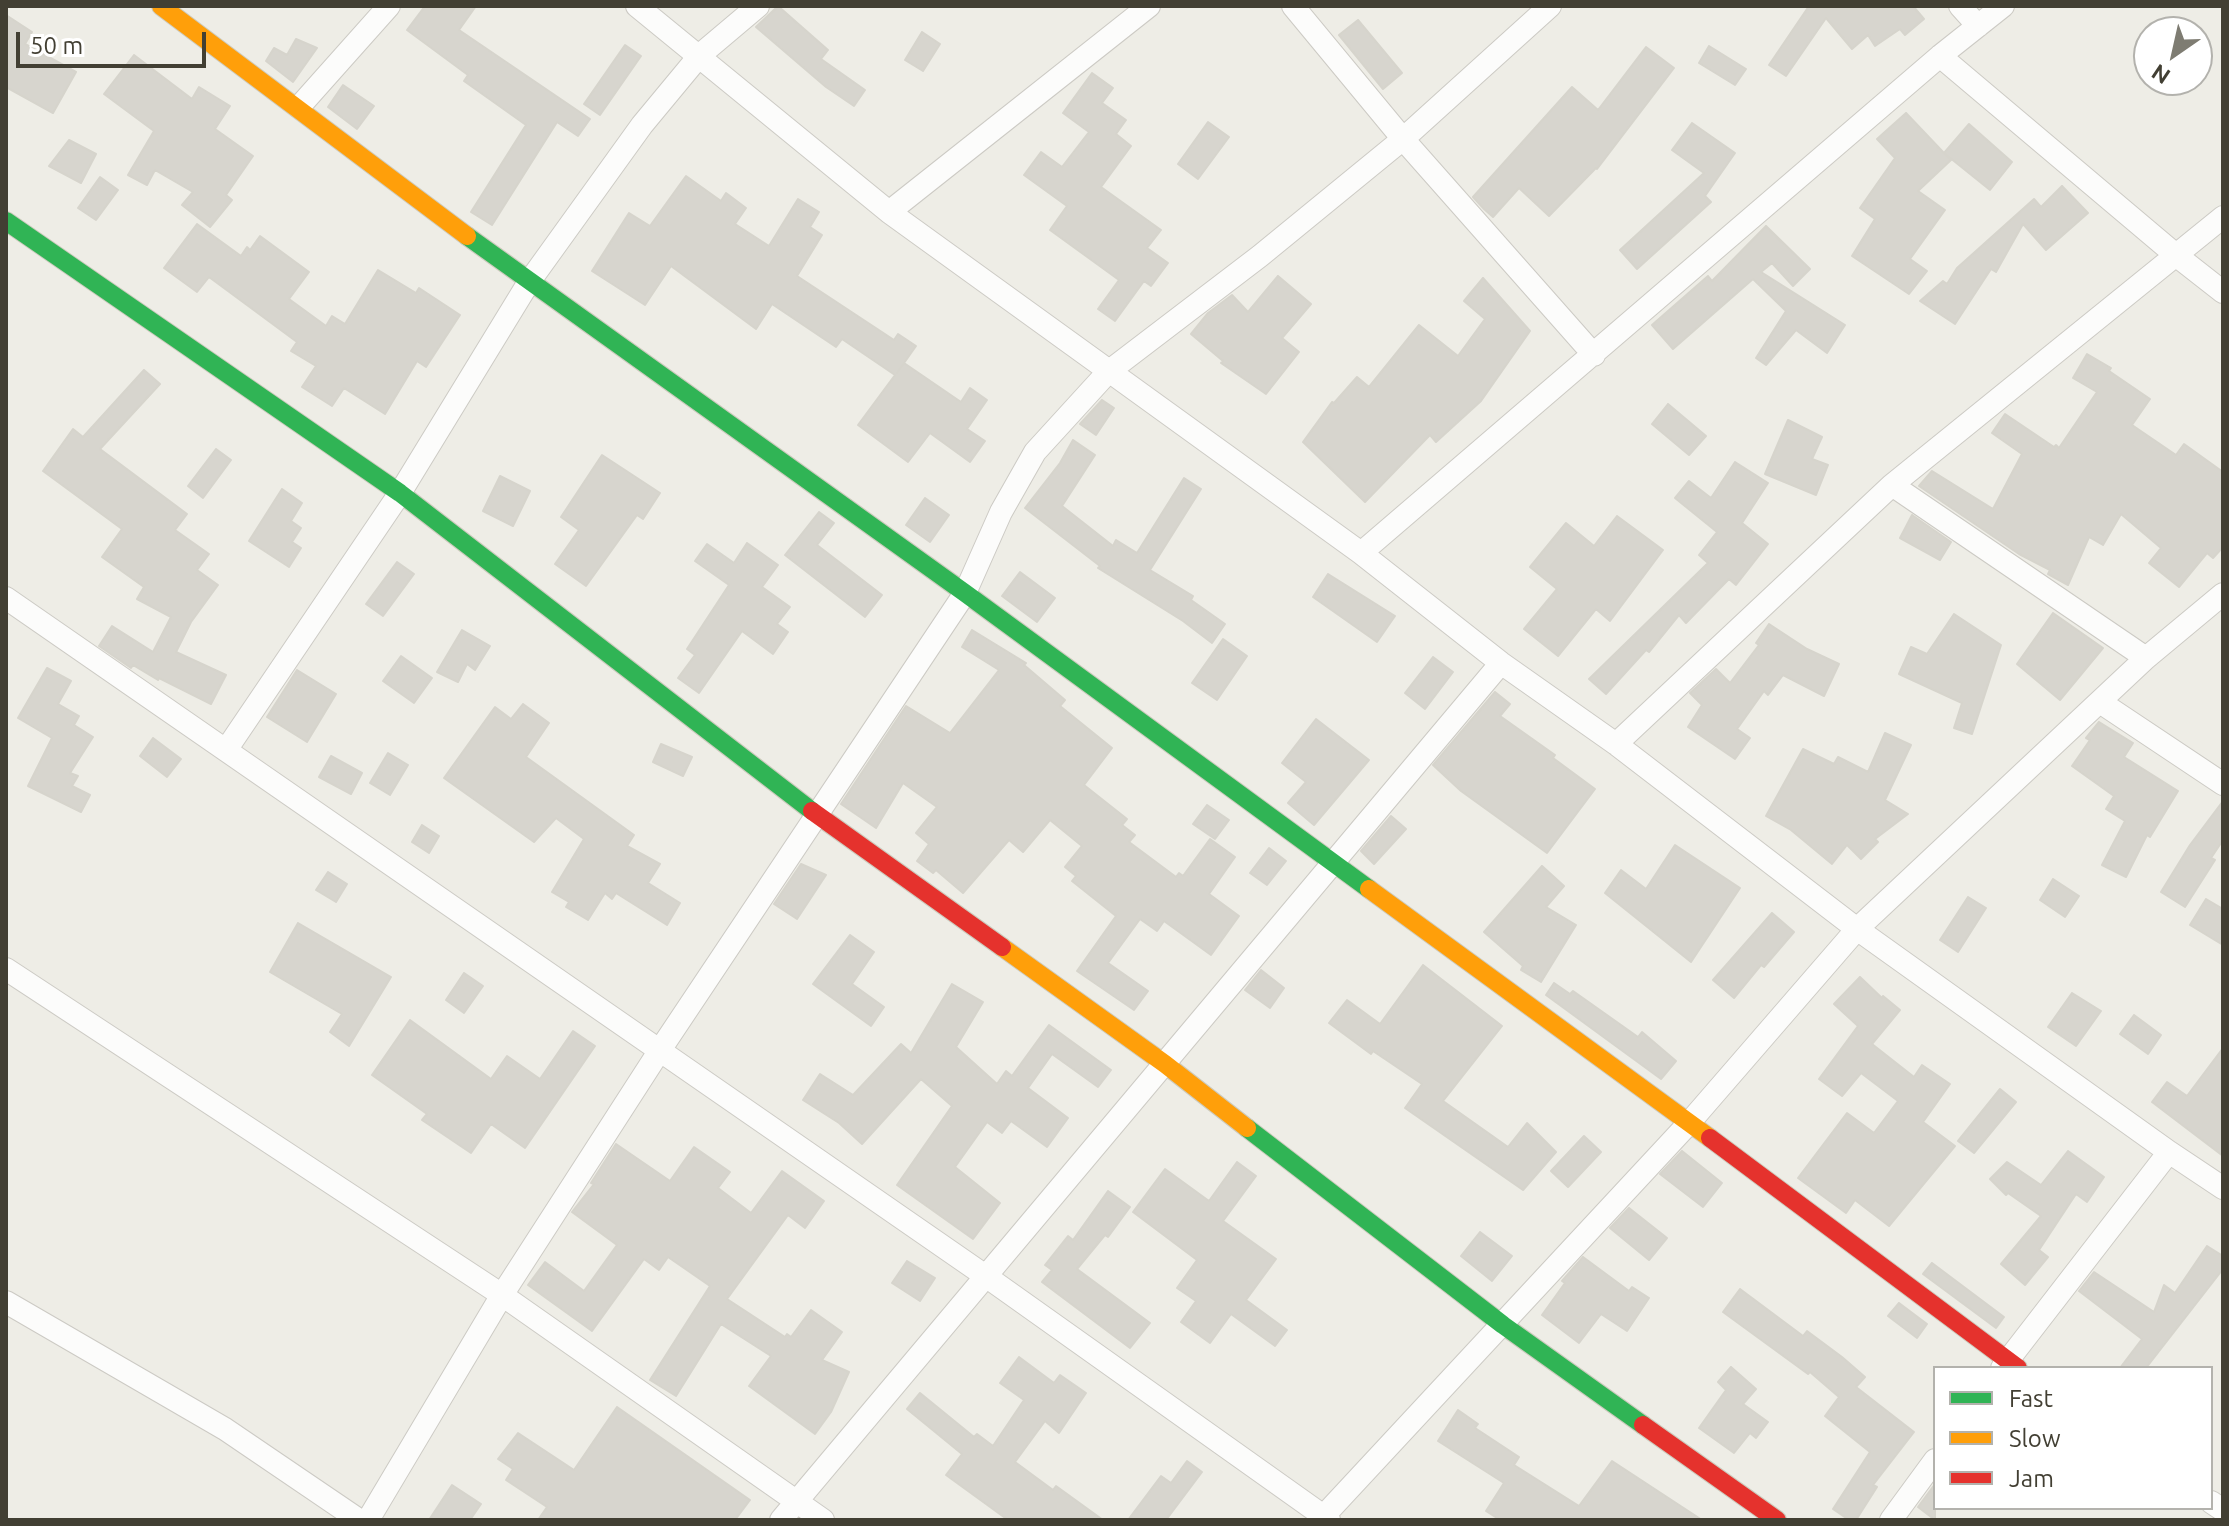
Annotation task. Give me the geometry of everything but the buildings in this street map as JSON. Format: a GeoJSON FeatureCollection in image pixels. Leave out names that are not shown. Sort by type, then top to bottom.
{"type":"FeatureCollection","features":[{"type":"Feature","properties":{"kind":"street"},"geometry":{"type":"LineString","coordinates":[[161,6],[529,282],[965,593],[1689,1123],[2009,1366],[2169,1152]]}},
{"type":"Feature","properties":{"kind":"street"},"geometry":{"type":"LineString","coordinates":[[299,107],[389,6]]}},
{"type":"Feature","properties":{"kind":"street"},"geometry":{"type":"LineString","coordinates":[[637,6],[889,212],[1361,553],[1501,663],[1616,744],[1857,929],[2223,1188]]}},
{"type":"Feature","properties":{"kind":"street"},"geometry":{"type":"LineString","coordinates":[[226,750],[400,493],[529,282],[642,125],[700,55],[758,6]]}},
{"type":"Feature","properties":{"kind":"street"},"geometry":{"type":"LineString","coordinates":[[889,212],[1149,6]]}},
{"type":"Feature","properties":{"kind":"street"},"geometry":{"type":"LineString","coordinates":[[1293,6],[1403,139],[1594,355]]}},
{"type":"Feature","properties":{"kind":"street"},"geometry":{"type":"LineString","coordinates":[[368,1520],[502,1295],[660,1050],[965,593],[1001,512],[1035,452],[1108,372],[1260,256],[1403,139],[1550,6]]}},
{"type":"Feature","properties":{"kind":"street"},"geometry":{"type":"LineString","coordinates":[[1960,6],[1978,26]]}},
{"type":"Feature","properties":{"kind":"street"},"geometry":{"type":"LineString","coordinates":[[1361,553],[1940,56],[2003,6]]}},
{"type":"Feature","properties":{"kind":"street"},"geometry":{"type":"LineString","coordinates":[[1940,56],[2223,292]]}},
{"type":"Feature","properties":{"kind":"street"},"geometry":{"type":"LineString","coordinates":[[1616,744],[1892,485],[2223,217]]}},
{"type":"Feature","properties":{"kind":"street"},"geometry":{"type":"LineString","coordinates":[[6,221],[400,493],[817,815],[1165,1064],[1503,1325],[1777,1520]]}},
{"type":"Feature","properties":{"kind":"street"},"geometry":{"type":"LineString","coordinates":[[1892,485],[2146,658]]}},
{"type":"Feature","properties":{"kind":"street"},"geometry":{"type":"LineString","coordinates":[[6,598],[987,1277],[1324,1519],[1689,1123],[1857,929],[2146,658],[2223,594]]}},
{"type":"Feature","properties":{"kind":"street"},"geometry":{"type":"LineString","coordinates":[[781,1520],[1501,663]]}},
{"type":"Feature","properties":{"kind":"street"},"geometry":{"type":"LineString","coordinates":[[2100,702],[2223,784]]}},
{"type":"Feature","properties":{"kind":"street"},"geometry":{"type":"LineString","coordinates":[[6,969],[502,1295],[823,1520]]}},
{"type":"Feature","properties":{"kind":"street"},"geometry":{"type":"LineString","coordinates":[[6,1302],[225,1429],[359,1520]]}},
{"type":"Feature","properties":{"kind":"street"},"geometry":{"type":"LineString","coordinates":[[1891,1520],[1933,1463]]}},
{"type":"Feature","properties":{"kind":"traffic: fast"},"geometry":{"type":"LineString","coordinates":[[6,221],[400,493],[812,811]]}},
{"type":"Feature","properties":{"kind":"traffic: fast"},"geometry":{"type":"LineString","coordinates":[[467,236],[965,593],[1369,889]]}},
{"type":"Feature","properties":{"kind":"traffic: fast"},"geometry":{"type":"LineString","coordinates":[[1247,1128],[1503,1325],[1643,1425]]}},
{"type":"Feature","properties":{"kind":"traffic: slow"},"geometry":{"type":"LineString","coordinates":[[161,6],[467,236]]}},
{"type":"Feature","properties":{"kind":"traffic: slow"},"geometry":{"type":"LineString","coordinates":[[1369,889],[1710,1138]]}},
{"type":"Feature","properties":{"kind":"traffic: slow"},"geometry":{"type":"LineString","coordinates":[[1002,947],[1165,1064],[1247,1128]]}},
{"type":"Feature","properties":{"kind":"traffic: jam"},"geometry":{"type":"LineString","coordinates":[[812,811],[1002,947]]}},
{"type":"Feature","properties":{"kind":"traffic: jam"},"geometry":{"type":"LineString","coordinates":[[1710,1138],[2015,1366]]}},
{"type":"Feature","properties":{"kind":"traffic: jam"},"geometry":{"type":"LineString","coordinates":[[1643,1425],[1777,1520]]}}]}
